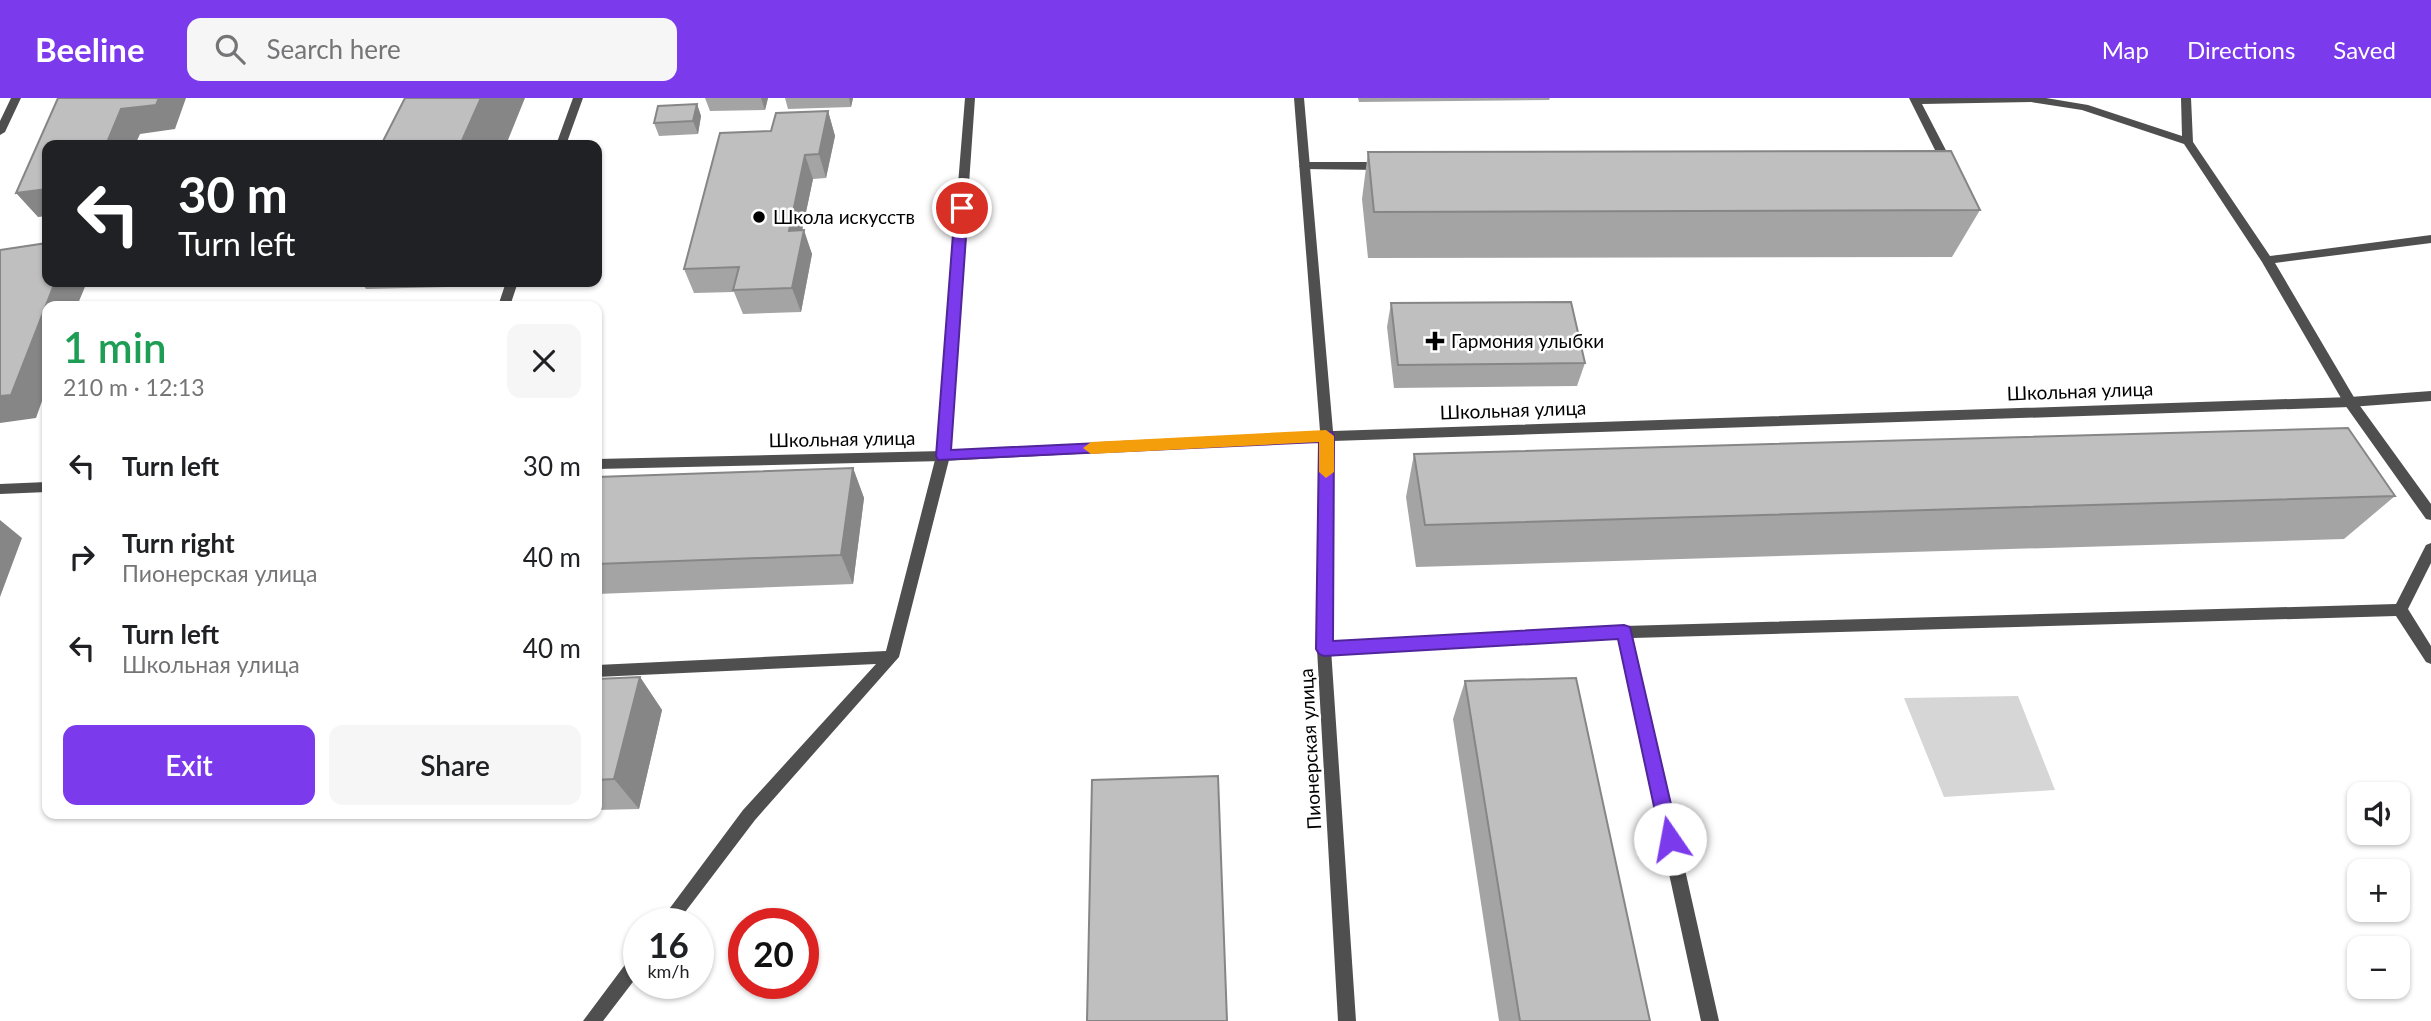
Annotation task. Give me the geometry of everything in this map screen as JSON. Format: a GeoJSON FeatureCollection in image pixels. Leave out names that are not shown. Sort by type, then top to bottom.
{"type":"FeatureCollection","features":[{"type":"Feature","properties":{"kind":"street"},"geometry":{"type":"LineString","coordinates":[[0,132],[16,98]]}},
{"type":"Feature","properties":{"kind":"street"},"geometry":{"type":"LineString","coordinates":[[563,140],[578,98]]}},
{"type":"Feature","properties":{"kind":"street"},"geometry":{"type":"LineString","coordinates":[[678,908],[749,815],[892,657],[943,456],[970,98]]}},
{"type":"Feature","properties":{"kind":"street","name":"Пионерская улица"},"geometry":{"type":"LineString","coordinates":[[1299,98],[1326,436],[1324,649],[1347,1021]]}},
{"type":"Feature","properties":{"kind":"street"},"geometry":{"type":"LineString","coordinates":[[2186,98],[2188,142],[2267,260],[2350,402],[2431,515]]}},
{"type":"Feature","properties":{"kind":"street"},"geometry":{"type":"LineString","coordinates":[[1931,160],[1945,160],[1915,99],[2031,99],[2084,107],[2188,142]]}},
{"type":"Feature","properties":{"kind":"street"},"geometry":{"type":"LineString","coordinates":[[1306,166],[1389,166]]}},
{"type":"Feature","properties":{"kind":"street"},"geometry":{"type":"LineString","coordinates":[[2267,260],[2431,239]]}},
{"type":"Feature","properties":{"kind":"street","name":"Школьная улица"},"geometry":{"type":"LineString","coordinates":[[602,464],[943,456],[1326,436],[2350,402],[2431,396]]}},
{"type":"Feature","properties":{"kind":"street"},"geometry":{"type":"LineString","coordinates":[[0,489],[42,487]]}},
{"type":"Feature","properties":{"kind":"street"},"geometry":{"type":"LineString","coordinates":[[2400,610],[2431,549]]}},
{"type":"Feature","properties":{"kind":"street"},"geometry":{"type":"LineString","coordinates":[[1324,649],[1624,632],[2400,610]]}},
{"type":"Feature","properties":{"kind":"street"},"geometry":{"type":"LineString","coordinates":[[2400,610],[2431,658]]}},
{"type":"Feature","properties":{"kind":"street"},"geometry":{"type":"LineString","coordinates":[[1624,632],[1710,1021]]}},
{"type":"Feature","properties":{"kind":"street"},"geometry":{"type":"LineString","coordinates":[[602,671],[892,657]]}},
{"type":"Feature","properties":{"kind":"street"},"geometry":{"type":"LineString","coordinates":[[593,1021],[623,981]]}},
{"type":"Feature","properties":{"kind":"shaded area"},"geometry":{"type":"Polygon","coordinates":[[[2018,696],[2055,790],[1944,797],[1904,698],[2018,696]]]}},
{"type":"Feature","properties":{"kind":"building"},"geometry":{"type":"Polygon","coordinates":[[[58,98],[159,98],[156,105],[121,109],[108,140],[42,140],[42,190],[16,193],[58,98]]]}},
{"type":"Feature","properties":{"kind":"building"},"geometry":{"type":"Polygon","coordinates":[[[405,98],[481,98],[462,140],[384,140],[405,98]]]}},
{"type":"Feature","properties":{"kind":"building"},"geometry":{"type":"Polygon","coordinates":[[[697,104],[693,121],[654,123],[658,106],[697,104]]]}},
{"type":"Feature","properties":{"kind":"building","name":"Школа искусств"},"geometry":{"type":"Polygon","coordinates":[[[828,111],[819,154],[805,155],[789,231],[804,230],[792,288],[733,290],[739,267],[684,269],[720,133],[771,131],[776,113],[828,111]]]}},
{"type":"Feature","properties":{"kind":"building"},"geometry":{"type":"Polygon","coordinates":[[[1951,151],[1980,210],[1374,212],[1368,152],[1951,151]]]}},
{"type":"Feature","properties":{"kind":"building"},"geometry":{"type":"Polygon","coordinates":[[[42,244],[42,287],[53,287],[48,301],[42,301],[42,315],[11,395],[0,396],[0,250],[42,244]]]}},
{"type":"Feature","properties":{"kind":"building"},"geometry":{"type":"Polygon","coordinates":[[[1571,302],[1585,363],[1398,365],[1391,303],[1571,302]]]}},
{"type":"Feature","properties":{"kind":"building"},"geometry":{"type":"Polygon","coordinates":[[[2348,428],[2395,496],[1425,525],[1414,454],[2348,428]]]}},
{"type":"Feature","properties":{"kind":"building"},"geometry":{"type":"Polygon","coordinates":[[[853,468],[841,555],[602,564],[602,477],[853,468]]]}},
{"type":"Feature","properties":{"kind":"building"},"geometry":{"type":"Polygon","coordinates":[[[640,677],[614,779],[602,780],[602,679],[640,677]]]}},
{"type":"Feature","properties":{"kind":"building"},"geometry":{"type":"Polygon","coordinates":[[[1576,678],[1650,1021],[1520,1021],[1465,681],[1576,678]]]}},
{"type":"Feature","properties":{"kind":"building"},"geometry":{"type":"Polygon","coordinates":[[[1218,776],[1227,1021],[1087,1021],[1092,780],[1218,776]]]}},
{"type":"Feature","properties":{"kind":"slow traffic"},"geometry":{"type":"LineString","coordinates":[[1091,448],[1326,436],[1326,472]]}},
{"type":"Feature","properties":{"kind":"place","name":"Школа искусств"},"geometry":{"type":"Point","coordinates":[759,217]}},
{"type":"Feature","properties":{"kind":"place","name":"Гармония улыбки"},"geometry":{"type":"Point","coordinates":[1435,341]}},
{"type":"Feature","properties":{"kind":"route"},"geometry":{"type":"LineString","coordinates":[[962,208],[943,456],[1326,436],[1324,649],[1624,632],[1670,839]]}}]}
